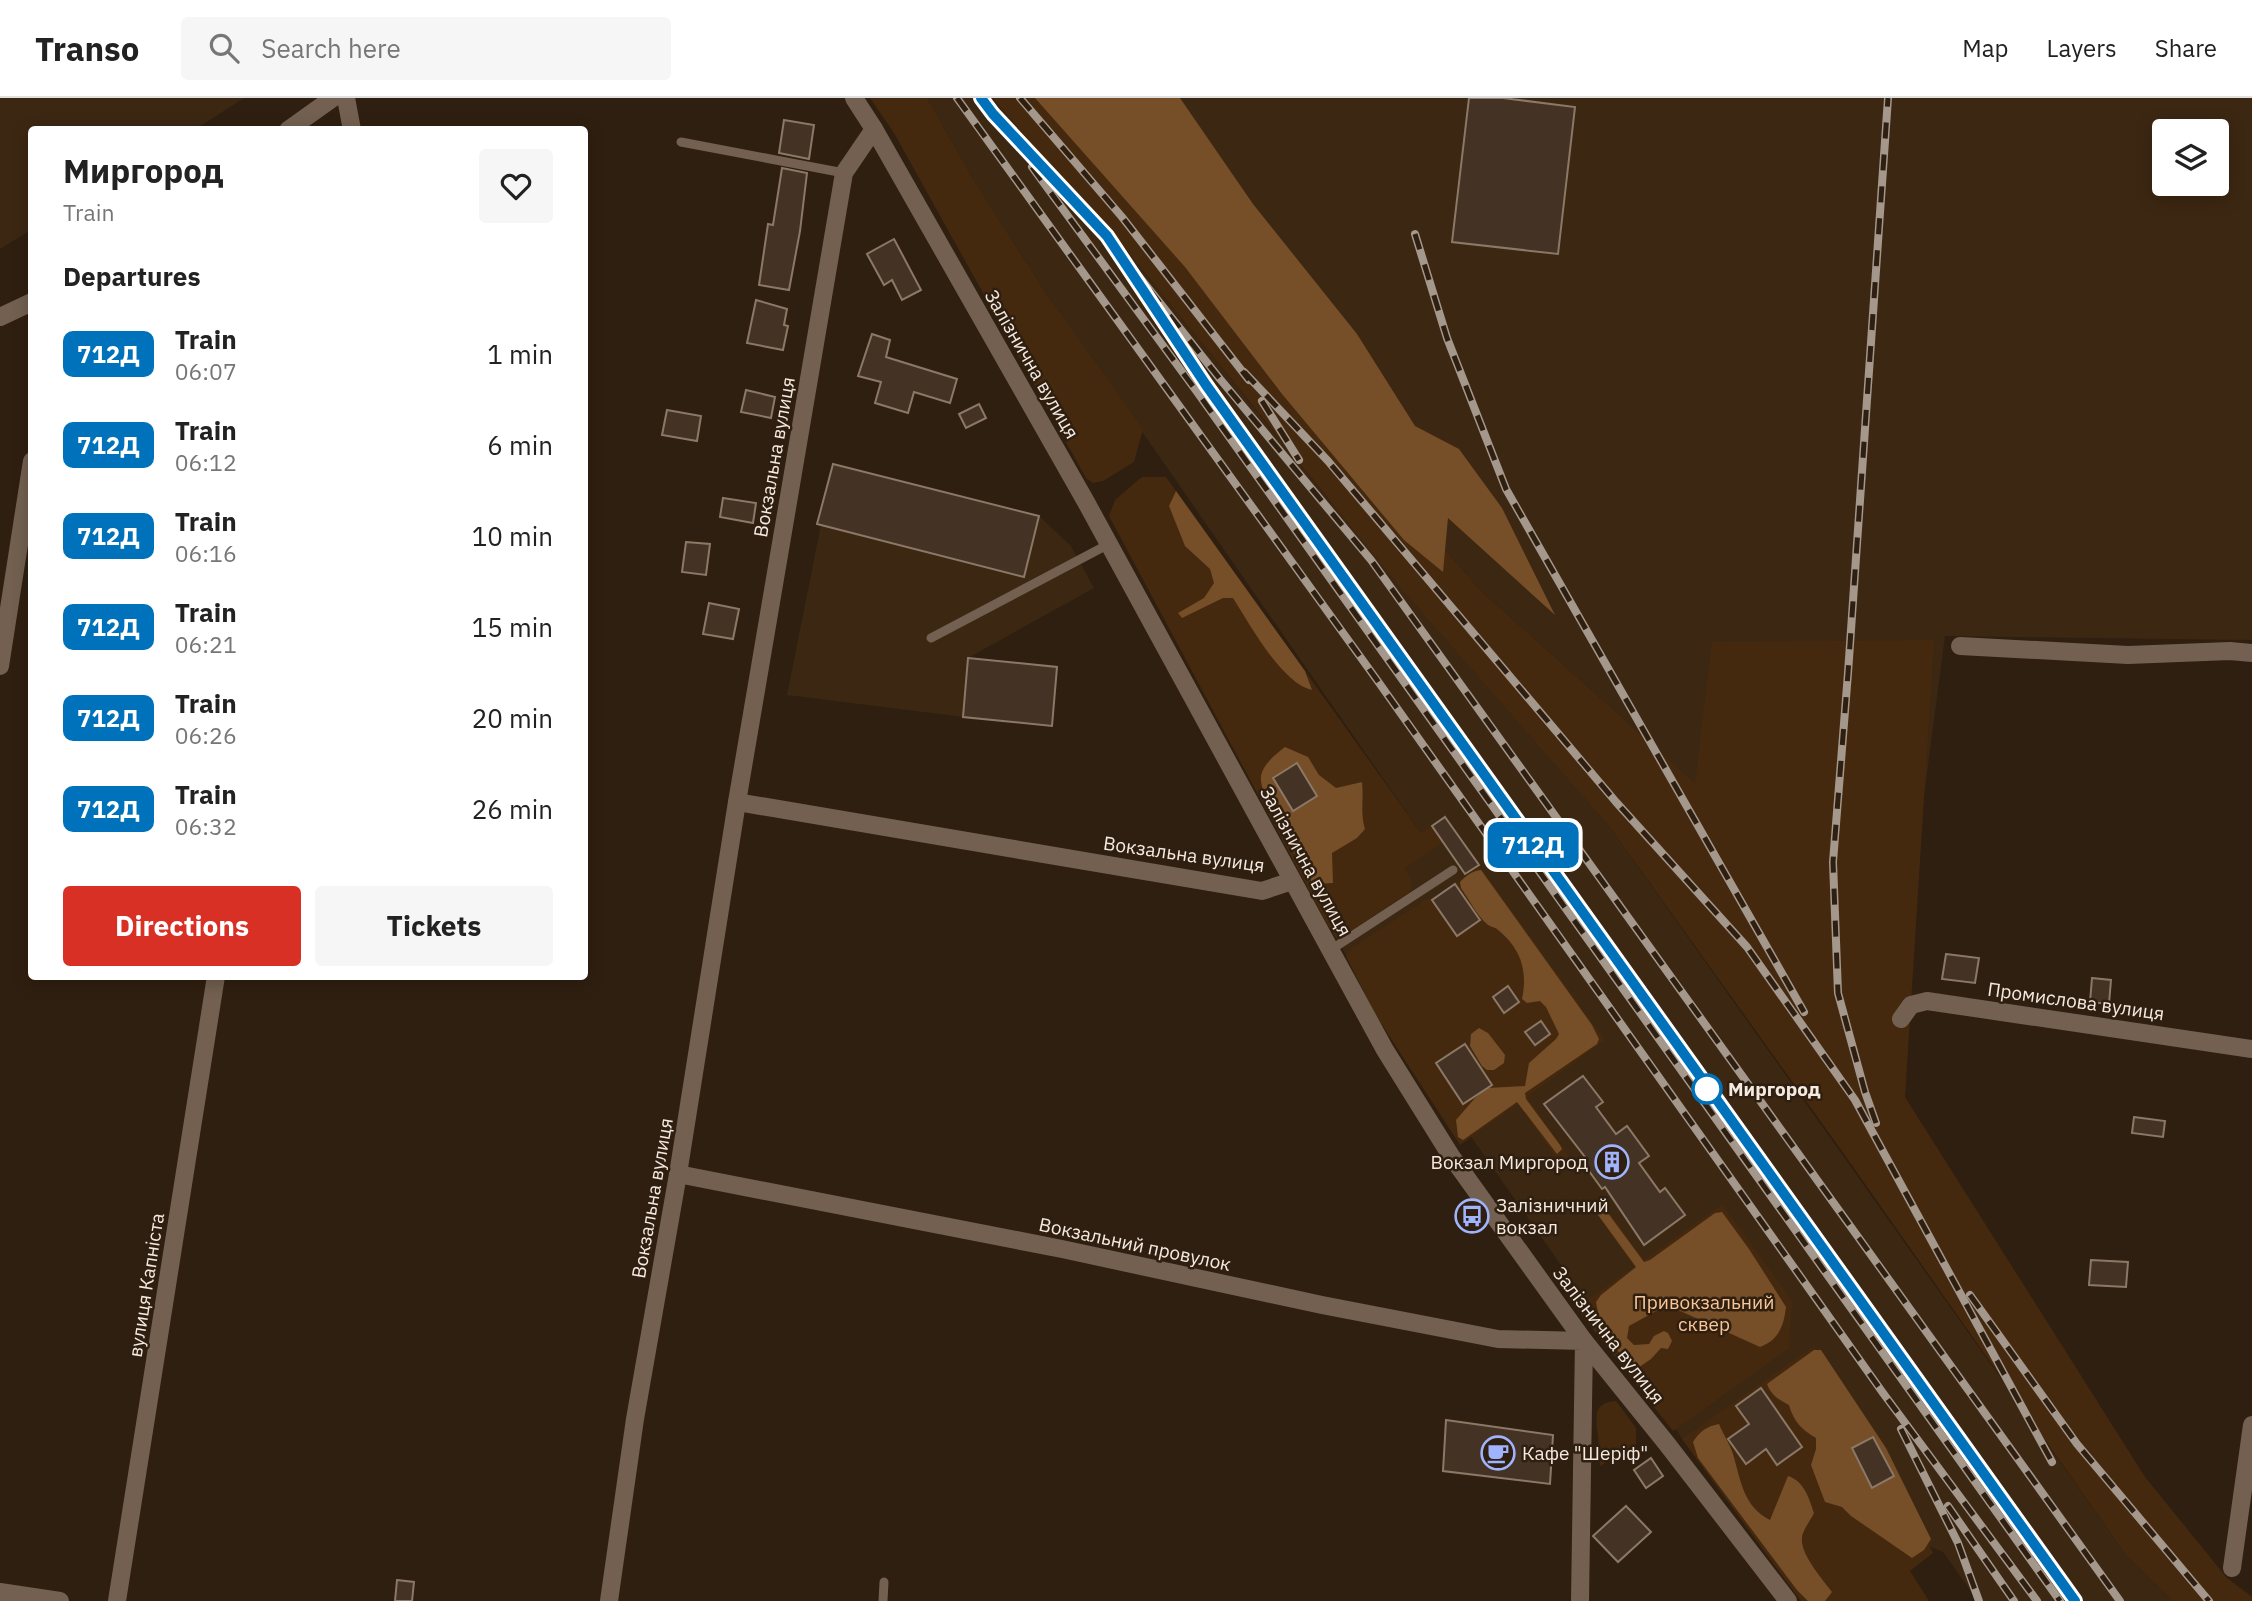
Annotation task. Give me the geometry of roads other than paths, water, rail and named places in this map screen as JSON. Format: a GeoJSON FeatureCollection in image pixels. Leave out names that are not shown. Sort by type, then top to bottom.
{"type":"FeatureCollection","features":[{"type":"Feature","properties":{"kind":"street"},"geometry":{"type":"LineString","coordinates":[[294,126],[333,98]]}},
{"type":"Feature","properties":{"kind":"street"},"geometry":{"type":"LineString","coordinates":[[346,98],[351,126]]}},
{"type":"Feature","properties":{"kind":"street","name":"Залізнична вулиця"},"geometry":{"type":"LineString","coordinates":[[854,98],[874,128],[1109,544],[1385,1050],[1451,1156],[1584,1341],[1788,1601]]}},
{"type":"Feature","properties":{"kind":"street","name":"Вокзальна вулиця"},"geometry":{"type":"LineString","coordinates":[[609,1601],[635,1419],[844,173],[874,128]]}},
{"type":"Feature","properties":{"kind":"street"},"geometry":{"type":"LineString","coordinates":[[0,317],[28,304]]}},
{"type":"Feature","properties":{"kind":"street"},"geometry":{"type":"LineString","coordinates":[[0,666],[28,487]]}},
{"type":"Feature","properties":{"kind":"street"},"geometry":{"type":"LineString","coordinates":[[1960,646],[2128,655],[2230,651],[2252,653]]}},
{"type":"Feature","properties":{"kind":"street","name":"Вокзальна вулиця"},"geometry":{"type":"LineString","coordinates":[[737,802],[1262,891],[1292,881]]}},
{"type":"Feature","properties":{"kind":"street","name":"вулиця Капніста"},"geometry":{"type":"LineString","coordinates":[[117,1601],[215,980]]}},
{"type":"Feature","properties":{"kind":"street","name":"Промислова вулиця"},"geometry":{"type":"LineString","coordinates":[[1901,1020],[1910,1006],[1927,1001],[2252,1049]]}},
{"type":"Feature","properties":{"kind":"street","name":"Вокзальний провулок"},"geometry":{"type":"LineString","coordinates":[[678,1174],[1062,1249],[1321,1305],[1498,1339],[1584,1341]]}},
{"type":"Feature","properties":{"kind":"street"},"geometry":{"type":"LineString","coordinates":[[1580,1601],[1584,1341]]}},
{"type":"Feature","properties":{"kind":"street"},"geometry":{"type":"LineString","coordinates":[[2232,1568],[2252,1424]]}},
{"type":"Feature","properties":{"kind":"street"},"geometry":{"type":"LineString","coordinates":[[0,1592],[60,1601]]}},
{"type":"Feature","properties":{"kind":"lane"},"geometry":{"type":"LineString","coordinates":[[681,142],[844,173]]}},
{"type":"Feature","properties":{"kind":"lane"},"geometry":{"type":"LineString","coordinates":[[931,638],[1109,544]]}},
{"type":"Feature","properties":{"kind":"lane"},"geometry":{"type":"LineString","coordinates":[[1332,949],[1453,870]]}},
{"type":"Feature","properties":{"kind":"lane"},"geometry":{"type":"LineString","coordinates":[[883,1601],[884,1582]]}},
{"type":"Feature","properties":{"kind":"railway"},"geometry":{"type":"LineString","coordinates":[[957,98],[1377,680],[1883,1393],[2037,1601]]}},
{"type":"Feature","properties":{"kind":"railway"},"geometry":{"type":"LineString","coordinates":[[981,98],[1107,236],[1220,379],[1371,560],[2120,1601]]}},
{"type":"Feature","properties":{"kind":"railway"},"geometry":{"type":"LineString","coordinates":[[1020,98],[1122,217],[1249,380]]}},
{"type":"Feature","properties":{"kind":"railway"},"geometry":{"type":"LineString","coordinates":[[1876,1123],[1838,993],[1833,862],[1888,98]]}},
{"type":"Feature","properties":{"kind":"railway"},"geometry":{"type":"LineString","coordinates":[[1032,167],[1197,392],[2060,1601]]}},
{"type":"Feature","properties":{"kind":"railway"},"geometry":{"type":"LineString","coordinates":[[1415,234],[1447,338],[1506,489],[1804,1012]]}},
{"type":"Feature","properties":{"kind":"railway"},"geometry":{"type":"LineString","coordinates":[[1164,321],[1206,385],[1614,958]]}},
{"type":"Feature","properties":{"kind":"railway"},"geometry":{"type":"LineString","coordinates":[[1244,372],[1328,461],[1616,802],[1747,947],[1855,1100],[2052,1462]]}},
{"type":"Feature","properties":{"kind":"railway"},"geometry":{"type":"LineString","coordinates":[[1262,401],[1299,460]]}},
{"type":"Feature","properties":{"kind":"railway"},"geometry":{"type":"LineString","coordinates":[[1732,1124],[2075,1601]]}},
{"type":"Feature","properties":{"kind":"railway"},"geometry":{"type":"LineString","coordinates":[[1970,1295],[2077,1444],[2209,1601]]}},
{"type":"Feature","properties":{"kind":"railway"},"geometry":{"type":"LineString","coordinates":[[1901,1429],[1958,1543],[1979,1601]]}},
{"type":"Feature","properties":{"kind":"railway"},"geometry":{"type":"LineString","coordinates":[[1948,1506],[2014,1601]]}},
{"type":"Feature","properties":{"kind":"train","name":"712Д"},"geometry":{"type":"LineString","coordinates":[[981,98],[1107,236],[1206,385],[2075,1601]]}},
{"type":"Feature","properties":{"kind":"place","name":"Миргород"},"geometry":{"type":"Point","coordinates":[1707,1089]}},
{"type":"Feature","properties":{"kind":"place","name":"Вокзал Миргород"},"geometry":{"type":"Point","coordinates":[1612,1162]}},
{"type":"Feature","properties":{"kind":"place","name":"Залізничний вокзал"},"geometry":{"type":"Point","coordinates":[1472,1216]}},
{"type":"Feature","properties":{"kind":"place","name":"Кафе \"Шеріф\""},"geometry":{"type":"Point","coordinates":[1498,1453]}},
{"type":"Feature","properties":{"kind":"park label","name":"Привокзальний сквер"},"geometry":{"type":"Point","coordinates":[1704,1313]}}]}
